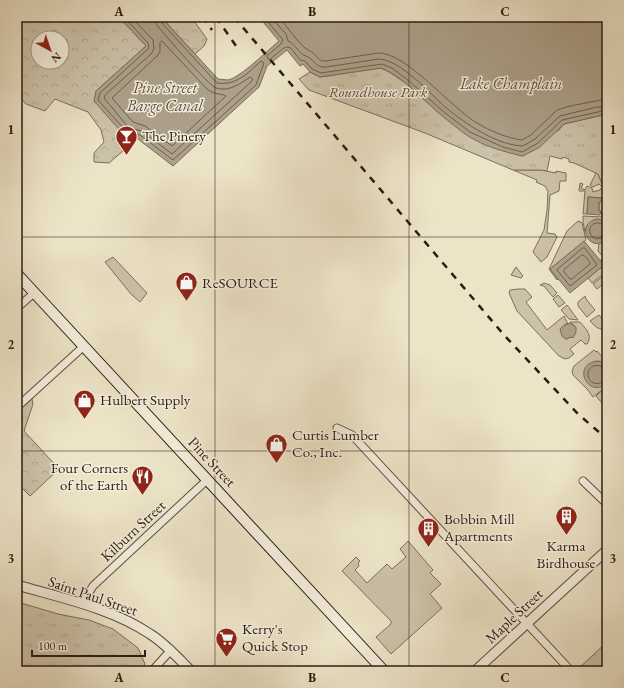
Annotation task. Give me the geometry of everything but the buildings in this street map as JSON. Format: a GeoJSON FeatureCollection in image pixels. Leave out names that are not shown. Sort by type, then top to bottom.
{"type":"FeatureCollection","features":[{"type":"Feature","properties":{"kind":"main road","name":"Pine Street"},"geometry":{"type":"LineString","coordinates":[[17,274],[384,671]]}},
{"type":"Feature","properties":{"kind":"street"},"geometry":{"type":"LineString","coordinates":[[17,308],[34,293]]}},
{"type":"Feature","properties":{"kind":"street"},"geometry":{"type":"LineString","coordinates":[[17,407],[84,346]]}},
{"type":"Feature","properties":{"kind":"street"},"geometry":{"type":"LineString","coordinates":[[336,428],[352,435],[571,671]]}},
{"type":"Feature","properties":{"kind":"street","name":"Kilburn Street"},"geometry":{"type":"LineString","coordinates":[[82,604],[94,586],[207,480]]}},
{"type":"Feature","properties":{"kind":"street"},"geometry":{"type":"LineString","coordinates":[[583,481],[607,504]]}},
{"type":"Feature","properties":{"kind":"street","name":"Maple Street"},"geometry":{"type":"LineString","coordinates":[[476,671],[607,550]]}},
{"type":"Feature","properties":{"kind":"street","name":"Saint Paul Street"},"geometry":{"type":"LineString","coordinates":[[17,585],[82,604],[127,620],[152,634],[171,650],[191,671]]}},
{"type":"Feature","properties":{"kind":"street"},"geometry":{"type":"LineString","coordinates":[[152,671],[171,650]]}},
{"type":"Feature","properties":{"kind":"green space"},"geometry":{"type":"Polygon","coordinates":[[[17,17],[119,17],[146,46],[96,91],[125,136],[137,139],[109,163],[94,162],[94,153],[104,142],[101,130],[88,112],[55,99],[45,111],[26,104],[17,94],[17,17]]]}},
{"type":"Feature","properties":{"kind":"green space"},"geometry":{"type":"Polygon","coordinates":[[[161,17],[191,17],[207,39],[204,46],[195,54],[161,17]]]}},
{"type":"Feature","properties":{"kind":"green space","name":"Roundhouse Park"},"geometry":{"type":"Polygon","coordinates":[[[381,68],[407,84],[441,115],[558,131],[564,124],[603,115],[607,117],[607,218],[605,191],[598,174],[569,162],[569,159],[550,156],[547,171],[513,170],[425,133],[309,90],[299,79],[310,72],[320,77],[381,68]]]}},
{"type":"Feature","properties":{"kind":"green space"},"geometry":{"type":"Polygon","coordinates":[[[513,170],[541,170],[566,173],[566,181],[560,181],[559,191],[550,195],[547,233],[555,234],[557,237],[547,257],[541,262],[533,252],[544,230],[548,191],[545,186],[536,182],[537,180],[513,170]]]}},
{"type":"Feature","properties":{"kind":"green space"},"geometry":{"type":"Polygon","coordinates":[[[596,173],[598,174],[605,191],[607,223],[606,222],[586,229],[585,232],[583,216],[602,217],[601,211],[599,211],[599,202],[602,198],[588,197],[587,214],[583,214],[585,191],[579,191],[580,183],[583,184],[581,188],[585,190],[587,186],[592,188],[593,192],[600,190],[602,187],[599,184],[593,187],[590,185],[596,173]]]}},
{"type":"Feature","properties":{"kind":"green space"},"geometry":{"type":"Polygon","coordinates":[[[578,221],[582,223],[586,240],[550,269],[558,279],[557,280],[549,269],[567,231],[578,221]]]}},
{"type":"Feature","properties":{"kind":"green space"},"geometry":{"type":"Polygon","coordinates":[[[607,239],[604,254],[605,259],[598,251],[599,244],[607,239]]]}},
{"type":"Feature","properties":{"kind":"green space"},"geometry":{"type":"Polygon","coordinates":[[[113,257],[147,293],[140,302],[131,294],[105,262],[113,257]]]}},
{"type":"Feature","properties":{"kind":"green space"},"geometry":{"type":"Polygon","coordinates":[[[601,259],[607,268],[607,271],[592,283],[588,278],[604,265],[601,259]]]}},
{"type":"Feature","properties":{"kind":"green space"},"geometry":{"type":"Polygon","coordinates":[[[516,267],[523,276],[521,278],[511,275],[516,267]]]}},
{"type":"Feature","properties":{"kind":"green space"},"geometry":{"type":"Polygon","coordinates":[[[607,273],[607,281],[597,289],[593,284],[607,273]]]}},
{"type":"Feature","properties":{"kind":"green space"},"geometry":{"type":"Polygon","coordinates":[[[544,283],[550,285],[557,293],[553,297],[544,286],[540,285],[544,283]]]}},
{"type":"Feature","properties":{"kind":"green space"},"geometry":{"type":"Polygon","coordinates":[[[525,289],[532,297],[526,302],[547,330],[564,316],[568,324],[565,324],[564,338],[568,339],[574,325],[570,322],[580,322],[589,335],[589,341],[587,344],[581,340],[570,349],[574,354],[569,358],[565,359],[559,356],[517,311],[509,293],[510,290],[525,289]]]}},
{"type":"Feature","properties":{"kind":"green space"},"geometry":{"type":"Polygon","coordinates":[[[558,295],[565,303],[559,307],[553,299],[558,295]]]}},
{"type":"Feature","properties":{"kind":"green space"},"geometry":{"type":"Polygon","coordinates":[[[585,296],[595,310],[587,317],[578,306],[578,302],[585,296]]]}},
{"type":"Feature","properties":{"kind":"green space"},"geometry":{"type":"Polygon","coordinates":[[[567,305],[578,320],[569,319],[561,310],[567,305]]]}},
{"type":"Feature","properties":{"kind":"green space"},"geometry":{"type":"Polygon","coordinates":[[[599,315],[607,325],[607,328],[600,329],[590,321],[599,315]]]}},
{"type":"Feature","properties":{"kind":"green space"},"geometry":{"type":"Polygon","coordinates":[[[594,350],[596,352],[597,351],[607,363],[607,366],[602,362],[597,361],[605,385],[607,382],[607,386],[593,397],[573,375],[572,371],[574,366],[594,350]]]}},
{"type":"Feature","properties":{"kind":"green space"},"geometry":{"type":"Polygon","coordinates":[[[607,386],[607,409],[596,396],[607,386]]]}},
{"type":"Feature","properties":{"kind":"green space"},"geometry":{"type":"Polygon","coordinates":[[[32,399],[33,404],[24,431],[59,469],[30,496],[22,488],[17,488],[17,412],[32,399]]]}},
{"type":"Feature","properties":{"kind":"green space"},"geometry":{"type":"Polygon","coordinates":[[[408,541],[433,570],[430,573],[441,584],[430,594],[442,608],[391,654],[376,637],[391,624],[391,621],[342,571],[356,557],[360,561],[358,563],[359,566],[355,570],[367,583],[387,564],[392,569],[406,557],[400,549],[408,541]]]}},
{"type":"Feature","properties":{"kind":"green space"},"geometry":{"type":"Polygon","coordinates":[[[18,602],[58,614],[89,620],[113,629],[138,648],[145,664],[139,671],[17,671],[18,602]]]}},
{"type":"Feature","properties":{"kind":"green space"},"geometry":{"type":"Polygon","coordinates":[[[606,643],[607,662],[597,671],[581,671],[579,668],[606,643]]]}},
{"type":"Feature","properties":{"kind":"water","name":"Lake Champlain"},"geometry":{"type":"Polygon","coordinates":[[[119,17],[161,17],[218,79],[228,80],[247,69],[279,41],[259,17],[607,17],[607,117],[603,115],[564,124],[540,147],[523,156],[494,148],[468,136],[441,115],[406,83],[390,72],[381,68],[320,77],[310,72],[303,64],[300,66],[287,50],[267,66],[259,87],[173,166],[138,139],[125,136],[94,101],[96,91],[146,46],[119,17]]]}},
{"type":"Feature","properties":{"kind":"water"},"geometry":{"type":"Polygon","coordinates":[[[588,197],[602,198],[601,202],[599,202],[599,211],[601,211],[600,215],[587,214],[588,197]]]}},
{"type":"Feature","properties":{"kind":"water"},"geometry":{"type":"Polygon","coordinates":[[[597,219],[607,223],[607,239],[601,243],[590,241],[586,232],[586,226],[590,222],[597,219]]]}},
{"type":"Feature","properties":{"kind":"water"},"geometry":{"type":"Polygon","coordinates":[[[584,241],[604,265],[570,293],[550,269],[584,241]]]}},
{"type":"Feature","properties":{"kind":"water"},"geometry":{"type":"Polygon","coordinates":[[[570,323],[576,327],[576,332],[573,338],[566,339],[562,336],[560,329],[570,323]]]}},
{"type":"Feature","properties":{"kind":"water"},"geometry":{"type":"Polygon","coordinates":[[[597,361],[602,362],[607,366],[607,382],[601,387],[589,385],[584,374],[585,369],[589,364],[597,361]]]}},
{"type":"Feature","properties":{"kind":"railway"},"geometry":{"type":"LineString","coordinates":[[202,17],[212,30]]}},
{"type":"Feature","properties":{"kind":"railway"},"geometry":{"type":"LineString","coordinates":[[216,17],[236,46]]}},
{"type":"Feature","properties":{"kind":"railway"},"geometry":{"type":"LineString","coordinates":[[234,17],[504,335],[578,414],[607,439]]}},
{"type":"Feature","properties":{"kind":"place","name":"The Pinery"},"geometry":{"type":"Point","coordinates":[126,156]}},
{"type":"Feature","properties":{"kind":"place","name":"ReSOURCE"},"geometry":{"type":"Point","coordinates":[187,302]}},
{"type":"Feature","properties":{"kind":"place","name":"Hulbert Supply"},"geometry":{"type":"Point","coordinates":[84,420]}},
{"type":"Feature","properties":{"kind":"place","name":"Curtis Lumber Co., Inc."},"geometry":{"type":"Point","coordinates":[276,464]}},
{"type":"Feature","properties":{"kind":"place","name":"Four Corners of the Earth"},"geometry":{"type":"Point","coordinates":[143,496]}},
{"type":"Feature","properties":{"kind":"place","name":"Karma Birdhouse"},"geometry":{"type":"Point","coordinates":[566,536]}},
{"type":"Feature","properties":{"kind":"place","name":"Bobbin Mill Apartments"},"geometry":{"type":"Point","coordinates":[428,548]}},
{"type":"Feature","properties":{"kind":"place","name":"Kerry's Quick Stop"},"geometry":{"type":"Point","coordinates":[227,658]}},
{"type":"Feature","properties":{"kind":"water label","name":"Pine Street Barge Canal"},"geometry":{"type":"Point","coordinates":[165,96]}}]}
